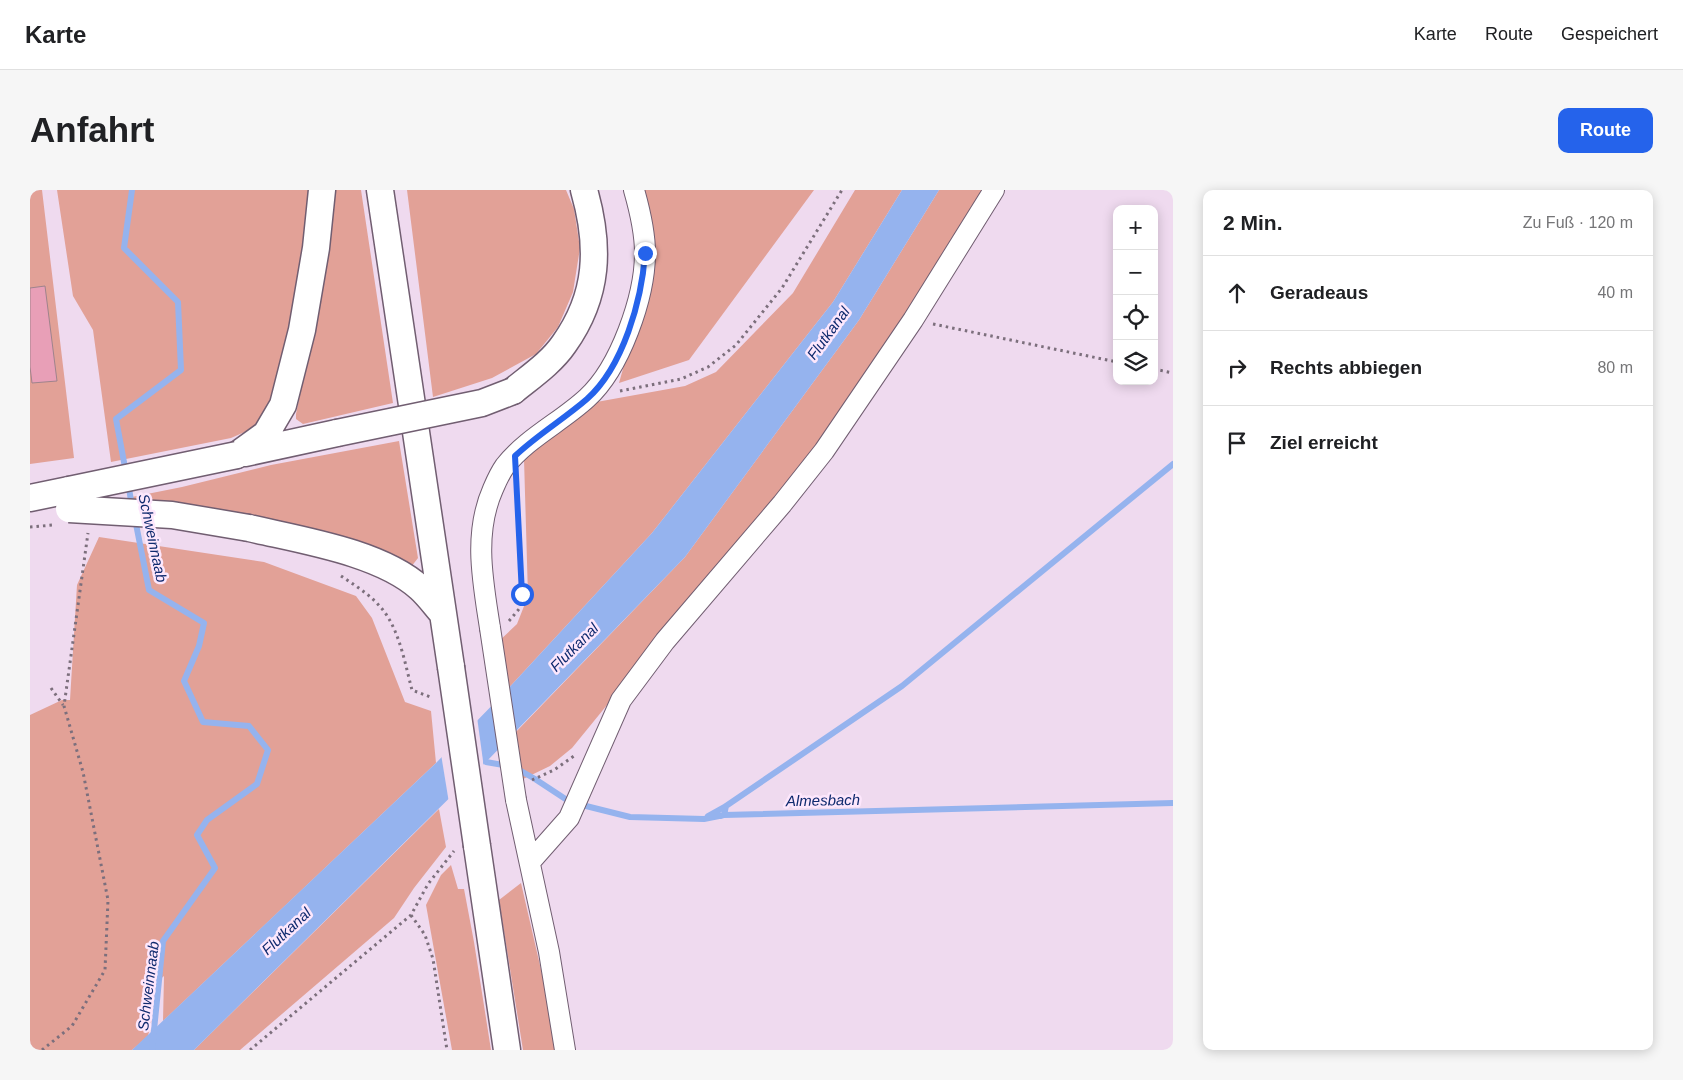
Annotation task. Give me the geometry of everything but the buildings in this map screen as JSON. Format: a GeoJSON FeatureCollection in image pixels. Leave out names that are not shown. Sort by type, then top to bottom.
{"type":"FeatureCollection","features":[{"type":"Feature","properties":{"kind":"main road"},"geometry":{"type":"LineString","coordinates":[[237,454],[266,434],[283,405],[302,330],[316,248],[322,190]]}},
{"type":"Feature","properties":{"kind":"main road"},"geometry":{"type":"LineString","coordinates":[[380,190],[451,667],[466,848],[507,1050]]}},
{"type":"Feature","properties":{"kind":"main road"},"geometry":{"type":"LineString","coordinates":[[388,247],[390,190]]}},
{"type":"Feature","properties":{"kind":"main road"},"geometry":{"type":"LineString","coordinates":[[30,498],[64,508],[237,454],[482,403],[513,391],[540,370],[564,345],[583,309],[593,278],[595,250],[590,212],[584,190]]}},
{"type":"Feature","properties":{"kind":"main road"},"geometry":{"type":"LineString","coordinates":[[30,508],[64,508],[172,515],[249,528],[335,547],[392,568],[419,587],[443,614]]}},
{"type":"Feature","properties":{"kind":"lane"},"geometry":{"type":"LineString","coordinates":[[565,1050],[549,952],[531,862],[516,800],[482,578],[482,523],[492,491],[505,467],[530,442],[588,398],[604,379],[622,350],[644,277],[645,253],[642,220],[634,190]]}},
{"type":"Feature","properties":{"kind":"lane"},"geometry":{"type":"LineString","coordinates":[[531,862],[569,818],[621,700],[665,641],[782,504],[824,451],[913,320],[994,190]]}},
{"type":"Feature","properties":{"kind":"path"},"geometry":{"type":"LineString","coordinates":[[588,398],[681,379],[708,367],[736,344],[782,288],[842,190]]}},
{"type":"Feature","properties":{"kind":"path"},"geometry":{"type":"LineString","coordinates":[[913,320],[1113,361]]}},
{"type":"Feature","properties":{"kind":"path"},"geometry":{"type":"LineString","coordinates":[[1158,370],[1173,373]]}},
{"type":"Feature","properties":{"kind":"path"},"geometry":{"type":"LineString","coordinates":[[515,456],[522,594],[519,609]]}},
{"type":"Feature","properties":{"kind":"path"},"geometry":{"type":"LineString","coordinates":[[30,527],[64,508]]}},
{"type":"Feature","properties":{"kind":"path"},"geometry":{"type":"LineString","coordinates":[[64,706],[88,528]]}},
{"type":"Feature","properties":{"kind":"path"},"geometry":{"type":"LineString","coordinates":[[338,574],[362,590],[383,610],[395,632],[412,690]]}},
{"type":"Feature","properties":{"kind":"path"},"geometry":{"type":"LineString","coordinates":[[42,1050],[72,1026],[105,970],[108,900],[83,772],[64,706],[51,688]]}},
{"type":"Feature","properties":{"kind":"path"},"geometry":{"type":"LineString","coordinates":[[250,1050],[411,915],[428,884],[466,848]]}},
{"type":"Feature","properties":{"kind":"path"},"geometry":{"type":"LineString","coordinates":[[411,915],[425,935],[433,959],[447,1050]]}},
{"type":"Feature","properties":{"kind":"shaded area"},"geometry":{"type":"Polygon","coordinates":[[[30,190],[42,190],[74,458],[30,464],[30,190]]]}},
{"type":"Feature","properties":{"kind":"shaded area"},"geometry":{"type":"Polygon","coordinates":[[[57,190],[312,190],[309,233],[283,367],[272,404],[256,427],[231,438],[111,462],[93,330],[73,296],[57,190]]]}},
{"type":"Feature","properties":{"kind":"shaded area"},"geometry":{"type":"Polygon","coordinates":[[[333,190],[361,190],[393,403],[303,424],[296,419],[296,414],[328,257],[333,190]]]}},
{"type":"Feature","properties":{"kind":"shaded area"},"geometry":{"type":"Polygon","coordinates":[[[407,190],[566,190],[574,209],[580,248],[573,292],[558,327],[536,354],[492,378],[433,397],[407,190]]]}},
{"type":"Feature","properties":{"kind":"shaded area"},"geometry":{"type":"Polygon","coordinates":[[[643,190],[814,190],[689,360],[619,383],[652,266],[643,190]]]}},
{"type":"Feature","properties":{"kind":"shaded area"},"geometry":{"type":"Polygon","coordinates":[[[855,190],[902,190],[833,302],[652,533],[505,692],[498,642],[517,624],[528,596],[524,459],[591,403],[685,386],[716,372],[793,293],[855,190]]]}},
{"type":"Feature","properties":{"kind":"shaded area"},"geometry":{"type":"Polygon","coordinates":[[[939,190],[988,190],[814,451],[572,748],[550,766],[519,781],[513,735],[685,557],[859,320],[939,190]]]}},
{"type":"Feature","properties":{"kind":"shaded area"},"geometry":{"type":"Polygon","coordinates":[[[399,441],[418,558],[411,567],[122,499],[182,487],[271,465],[399,441]]]}},
{"type":"Feature","properties":{"kind":"shaded area"},"geometry":{"type":"Polygon","coordinates":[[[99,537],[264,562],[356,596],[372,618],[405,702],[431,711],[436,763],[163,1021],[164,976],[148,990],[152,1018],[148,1036],[132,1050],[30,1050],[30,715],[62,700],[70,700],[77,585],[99,537]]]}},
{"type":"Feature","properties":{"kind":"shaded area"},"geometry":{"type":"Polygon","coordinates":[[[439,809],[446,847],[414,888],[394,918],[240,1050],[194,1050],[439,809]]]}},
{"type":"Feature","properties":{"kind":"shaded area"},"geometry":{"type":"Polygon","coordinates":[[[451,865],[458,889],[464,889],[491,1050],[452,1050],[426,905],[441,875],[451,865]]]}},
{"type":"Feature","properties":{"kind":"shaded area"},"geometry":{"type":"Polygon","coordinates":[[[521,883],[548,1000],[555,1050],[523,1050],[499,900],[521,883]]]}},
{"type":"Feature","properties":{"kind":"water","name":"Flutkanal"},"geometry":{"type":"Polygon","coordinates":[[[902,190],[939,190],[859,320],[685,557],[486,762],[194,1050],[132,1050],[436,763],[505,692],[652,533],[833,302],[902,190]]]}},
{"type":"Feature","properties":{"kind":"pier"},"geometry":{"type":"Polygon","coordinates":[[[477,717],[484,768],[449,803],[441,754],[477,717]]]}},
{"type":"Feature","properties":{"kind":"waterway","name":"Schweinnaab"},"geometry":{"type":"LineString","coordinates":[[126,473],[116,419],[181,370],[178,302],[124,248],[132,190]]}},
{"type":"Feature","properties":{"kind":"waterway"},"geometry":{"type":"LineString","coordinates":[[708,816],[726,806],[902,686],[1173,464]]}},
{"type":"Feature","properties":{"kind":"waterway","name":"Schweinnaab"},"geometry":{"type":"LineString","coordinates":[[128,482],[132,507]]}},
{"type":"Feature","properties":{"kind":"waterway","name":"Schweinnaab"},"geometry":{"type":"LineString","coordinates":[[135,519],[149,590],[204,623],[199,646],[184,681],[203,722],[249,726],[268,750],[257,784],[207,820],[197,835],[215,868],[163,941],[152,1050]]}},
{"type":"Feature","properties":{"kind":"waterway","name":"Almesbach"},"geometry":{"type":"LineString","coordinates":[[486,762],[514,767],[570,802],[630,817],[704,819],[724,815],[1173,803]]}},
{"type":"Feature","properties":{"kind":"waterway","name":"Almesbach"},"geometry":{"type":"LineString","coordinates":[[721,816],[724,815],[726,806]]}},
{"type":"Feature","properties":{"kind":"route"},"geometry":{"type":"LineString","coordinates":[[522,594],[515,456],[530,442],[588,398],[604,379],[622,350],[644,277],[645,253]]}}]}
